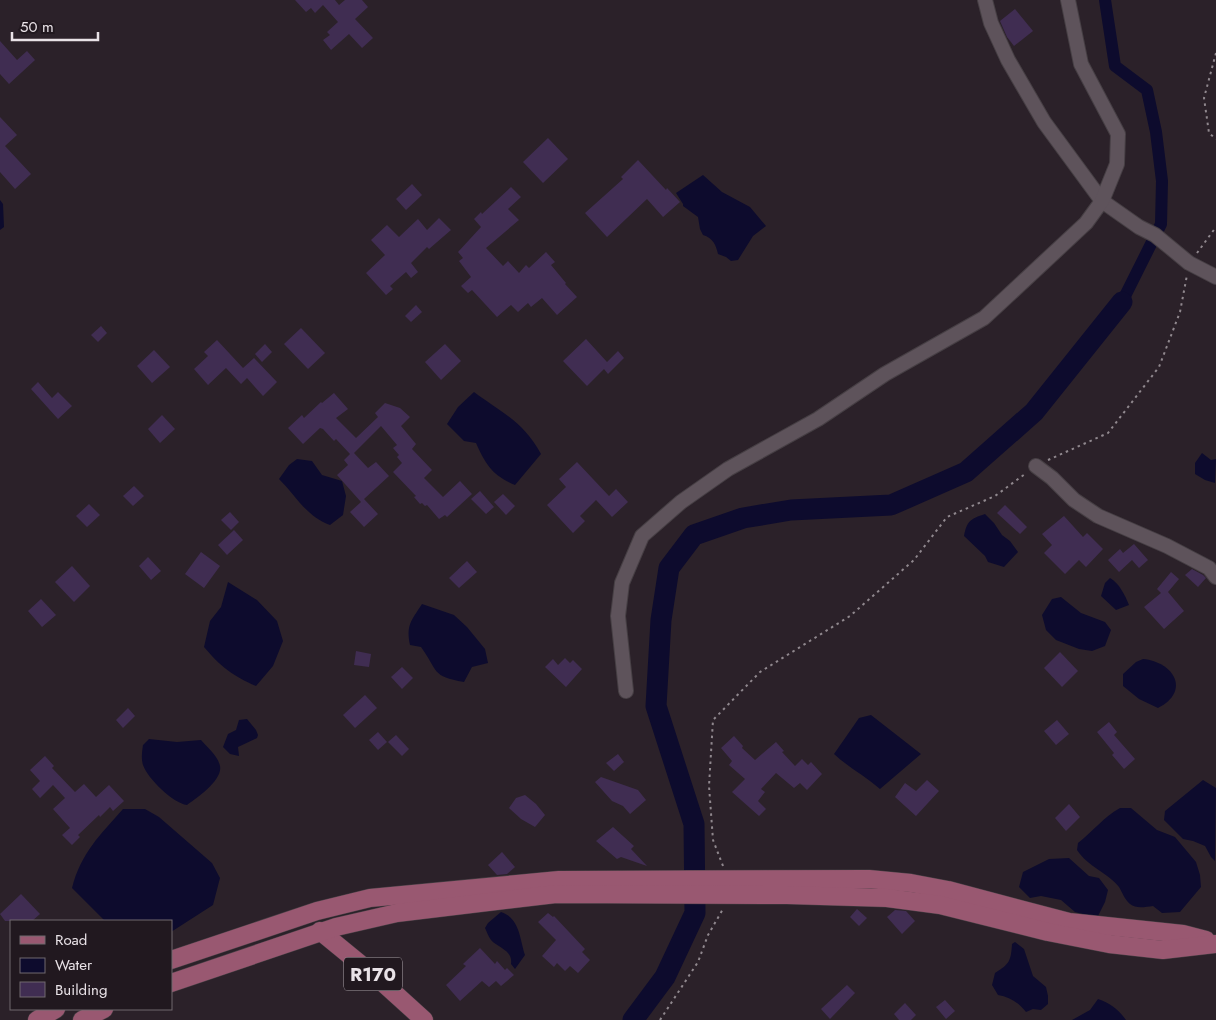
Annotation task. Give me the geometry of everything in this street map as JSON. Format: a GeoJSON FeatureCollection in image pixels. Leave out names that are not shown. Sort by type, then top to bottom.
{"type":"FeatureCollection","features":[{"type":"Feature","properties":{"kind":"main road"},"geometry":{"type":"LineString","coordinates":[[172,960],[317,911],[370,898],[559,880],[639,887],[724,888],[887,898],[940,905],[1048,932],[1109,944],[1163,950],[1216,943]]}},
{"type":"Feature","properties":{"kind":"main road"},"geometry":{"type":"LineString","coordinates":[[172,983],[320,932],[397,913],[556,894],[639,887]]}},
{"type":"Feature","properties":{"kind":"main road","name":"R170"},"geometry":{"type":"LineString","coordinates":[[320,932],[381,981],[424,1020]]}},
{"type":"Feature","properties":{"kind":"main road"},"geometry":{"type":"LineString","coordinates":[[37,1020],[54,1010]]}},
{"type":"Feature","properties":{"kind":"main road"},"geometry":{"type":"LineString","coordinates":[[82,1020],[102,1010]]}},
{"type":"Feature","properties":{"kind":"street"},"geometry":{"type":"LineString","coordinates":[[985,0],[991,23],[1008,60],[1044,122],[1102,201],[1139,227],[1155,235],[1189,264],[1216,277]]}},
{"type":"Feature","properties":{"kind":"street"},"geometry":{"type":"LineString","coordinates":[[626,691],[618,616],[622,583],[642,536],[681,502],[728,468],[818,419],[885,374],[984,318],[1086,223],[1102,201],[1117,164],[1118,134],[1081,64],[1068,0]]}},
{"type":"Feature","properties":{"kind":"street"},"geometry":{"type":"LineString","coordinates":[[1036,466],[1052,478],[1074,500],[1098,516],[1167,546],[1209,568],[1216,577]]}},
{"type":"Feature","properties":{"kind":"path"},"geometry":{"type":"LineString","coordinates":[[1216,53],[1204,98],[1209,133],[1216,139]]}},
{"type":"Feature","properties":{"kind":"path"},"geometry":{"type":"LineString","coordinates":[[660,1020],[698,962],[708,934],[724,908],[724,888],[713,840],[709,786],[713,720],[760,672],[850,616],[914,560],[946,517],[995,496],[1036,466],[1108,433],[1159,366],[1180,312],[1189,264],[1216,227]]}},
{"type":"Feature","properties":{"kind":"water"},"geometry":{"type":"Polygon","coordinates":[[[703,175],[722,192],[750,207],[766,226],[753,236],[738,260],[731,261],[718,254],[714,242],[703,235],[698,217],[683,206],[676,193],[703,175]]]}},
{"type":"Feature","properties":{"kind":"water"},"geometry":{"type":"Polygon","coordinates":[[[0,200],[3,204],[4,227],[0,230],[0,200]]]}},
{"type":"Feature","properties":{"kind":"water"},"geometry":{"type":"Polygon","coordinates":[[[474,392],[519,425],[527,433],[541,454],[515,485],[495,473],[483,457],[476,443],[464,441],[447,424],[458,407],[474,392]]]}},
{"type":"Feature","properties":{"kind":"water"},"geometry":{"type":"Polygon","coordinates":[[[1202,453],[1211,460],[1216,459],[1215,483],[1195,474],[1195,463],[1202,453]]]}},
{"type":"Feature","properties":{"kind":"water"},"geometry":{"type":"Polygon","coordinates":[[[297,459],[312,461],[322,475],[342,481],[346,496],[343,515],[330,525],[308,511],[279,479],[289,465],[297,459]]]}},
{"type":"Feature","properties":{"kind":"water"},"geometry":{"type":"Polygon","coordinates":[[[985,514],[1018,552],[1004,567],[988,562],[985,556],[964,536],[970,521],[985,514]]]}},
{"type":"Feature","properties":{"kind":"water"},"geometry":{"type":"Polygon","coordinates":[[[1110,578],[1124,593],[1129,605],[1116,610],[1101,596],[1105,583],[1110,578]]]}},
{"type":"Feature","properties":{"kind":"water"},"geometry":{"type":"Polygon","coordinates":[[[228,582],[257,600],[277,621],[283,641],[273,666],[256,686],[228,670],[204,647],[210,621],[221,607],[228,582]]]}},
{"type":"Feature","properties":{"kind":"water"},"geometry":{"type":"Polygon","coordinates":[[[1061,597],[1081,613],[1105,622],[1111,630],[1105,646],[1092,651],[1079,649],[1056,640],[1046,630],[1042,615],[1052,599],[1061,597]]]}},
{"type":"Feature","properties":{"kind":"water"},"geometry":{"type":"Polygon","coordinates":[[[422,604],[454,615],[467,627],[485,649],[488,663],[472,667],[464,682],[441,675],[437,672],[421,647],[410,645],[410,623],[422,604]]]}},
{"type":"Feature","properties":{"kind":"water"},"geometry":{"type":"Polygon","coordinates":[[[1143,659],[1154,661],[1163,666],[1170,671],[1174,678],[1176,686],[1174,694],[1158,708],[1139,699],[1123,686],[1123,674],[1136,662],[1143,659]]]}},
{"type":"Feature","properties":{"kind":"water"},"geometry":{"type":"Polygon","coordinates":[[[871,715],[921,754],[880,789],[834,754],[859,718],[871,715]]]}},
{"type":"Feature","properties":{"kind":"water"},"geometry":{"type":"Polygon","coordinates":[[[247,719],[256,730],[257,738],[238,747],[239,756],[230,754],[223,747],[228,734],[236,730],[239,720],[247,719]]]}},
{"type":"Feature","properties":{"kind":"water"},"geometry":{"type":"Polygon","coordinates":[[[149,739],[177,742],[201,740],[219,762],[220,771],[218,777],[214,783],[187,805],[175,800],[155,783],[143,765],[143,745],[149,739]]]}},
{"type":"Feature","properties":{"kind":"water"},"geometry":{"type":"Polygon","coordinates":[[[1203,780],[1216,788],[1215,861],[1205,846],[1183,839],[1164,820],[1165,811],[1203,780]]]}},
{"type":"Feature","properties":{"kind":"water"},"geometry":{"type":"Polygon","coordinates":[[[1120,808],[1131,808],[1157,830],[1175,837],[1196,862],[1201,887],[1180,912],[1162,913],[1153,906],[1132,906],[1119,887],[1081,856],[1077,850],[1078,843],[1120,808]]]}},
{"type":"Feature","properties":{"kind":"water"},"geometry":{"type":"Polygon","coordinates":[[[123,809],[145,809],[159,817],[212,863],[220,878],[213,905],[172,931],[172,920],[104,920],[72,888],[86,854],[123,809]]]}},
{"type":"Feature","properties":{"kind":"water"},"geometry":{"type":"Polygon","coordinates":[[[1069,858],[1089,876],[1099,878],[1108,890],[1105,902],[1097,918],[1075,912],[1061,900],[1041,896],[1030,898],[1019,887],[1023,872],[1049,859],[1069,858]]]}},
{"type":"Feature","properties":{"kind":"water"},"geometry":{"type":"Polygon","coordinates":[[[501,912],[516,924],[525,955],[515,969],[511,964],[510,955],[491,940],[485,928],[501,912]]]}},
{"type":"Feature","properties":{"kind":"water"},"geometry":{"type":"Polygon","coordinates":[[[1015,942],[1024,949],[1033,976],[1046,987],[1048,1004],[1041,1010],[1033,1009],[1026,1012],[1014,1001],[998,995],[992,985],[995,973],[1009,961],[1012,944],[1015,942]]]}},
{"type":"Feature","properties":{"kind":"water"},"geometry":{"type":"Polygon","coordinates":[[[1098,999],[1114,1007],[1126,1020],[1072,1020],[1090,1010],[1098,999]]]}},
{"type":"Feature","properties":{"kind":"building"},"geometry":{"type":"Polygon","coordinates":[[[295,0],[335,0],[339,5],[345,0],[362,0],[368,7],[355,19],[373,38],[362,48],[349,34],[331,50],[323,40],[330,35],[327,32],[338,22],[323,5],[315,13],[311,8],[306,12],[295,0]]]}},
{"type":"Feature","properties":{"kind":"building"},"geometry":{"type":"Polygon","coordinates":[[[1015,9],[1033,31],[1014,46],[1007,37],[1000,21],[1015,9]]]}},
{"type":"Feature","properties":{"kind":"building"},"geometry":{"type":"Polygon","coordinates":[[[0,41],[17,60],[27,51],[35,60],[9,84],[0,74],[0,41]]]}},
{"type":"Feature","properties":{"kind":"building"},"geometry":{"type":"Polygon","coordinates":[[[0,117],[17,135],[5,146],[31,174],[15,189],[0,172],[0,117]]]}},
{"type":"Feature","properties":{"kind":"building"},"geometry":{"type":"Polygon","coordinates":[[[548,138],[568,159],[543,183],[523,162],[548,138]]]}},
{"type":"Feature","properties":{"kind":"building"},"geometry":{"type":"Polygon","coordinates":[[[638,160],[680,202],[663,217],[647,199],[607,237],[585,213],[623,179],[621,177],[638,160]]]}},
{"type":"Feature","properties":{"kind":"building"},"geometry":{"type":"Polygon","coordinates":[[[412,184],[422,195],[406,210],[396,199],[412,184]]]}},
{"type":"Feature","properties":{"kind":"building"},"geometry":{"type":"Polygon","coordinates":[[[511,187],[521,197],[508,209],[519,220],[486,248],[503,266],[508,261],[519,273],[526,265],[529,268],[546,252],[555,262],[551,265],[577,297],[557,315],[542,298],[531,307],[528,303],[518,312],[511,305],[497,317],[472,290],[468,293],[461,286],[471,277],[459,261],[463,258],[458,252],[481,227],[474,219],[511,187]]]}},
{"type":"Feature","properties":{"kind":"building"},"geometry":{"type":"Polygon","coordinates":[[[439,218],[451,230],[429,249],[427,247],[411,263],[418,272],[411,278],[406,272],[390,286],[393,289],[386,295],[366,273],[385,255],[371,240],[387,225],[399,237],[418,219],[427,230],[439,218]]]}},
{"type":"Feature","properties":{"kind":"building"},"geometry":{"type":"Polygon","coordinates":[[[416,305],[422,312],[411,322],[405,316],[416,305]]]}},
{"type":"Feature","properties":{"kind":"building"},"geometry":{"type":"Polygon","coordinates":[[[101,326],[107,333],[98,342],[91,335],[101,326]]]}},
{"type":"Feature","properties":{"kind":"building"},"geometry":{"type":"Polygon","coordinates":[[[301,328],[325,353],[308,369],[284,344],[301,328]]]}},
{"type":"Feature","properties":{"kind":"building"},"geometry":{"type":"Polygon","coordinates":[[[586,339],[607,362],[618,351],[624,358],[608,374],[604,369],[587,386],[563,361],[586,339]]]}},
{"type":"Feature","properties":{"kind":"building"},"geometry":{"type":"Polygon","coordinates":[[[217,340],[243,368],[254,358],[277,382],[263,396],[247,378],[241,384],[226,368],[208,385],[194,369],[208,356],[204,352],[217,340]]]}},
{"type":"Feature","properties":{"kind":"building"},"geometry":{"type":"Polygon","coordinates":[[[265,344],[272,352],[262,362],[255,354],[265,344]]]}},
{"type":"Feature","properties":{"kind":"building"},"geometry":{"type":"Polygon","coordinates":[[[445,344],[461,361],[441,380],[425,362],[445,344]]]}},
{"type":"Feature","properties":{"kind":"building"},"geometry":{"type":"Polygon","coordinates":[[[154,350],[170,367],[152,383],[137,366],[154,350]]]}},
{"type":"Feature","properties":{"kind":"building"},"geometry":{"type":"Polygon","coordinates":[[[38,382],[52,398],[58,392],[72,406],[58,419],[31,389],[38,382]]]}},
{"type":"Feature","properties":{"kind":"building"},"geometry":{"type":"Polygon","coordinates":[[[334,393],[348,409],[336,418],[356,438],[378,417],[375,413],[385,403],[400,408],[410,417],[401,426],[416,444],[412,449],[432,470],[424,478],[443,497],[460,481],[472,494],[447,517],[445,515],[439,519],[427,505],[420,504],[414,497],[416,496],[393,472],[402,463],[397,457],[399,455],[393,448],[397,445],[381,426],[354,453],[368,468],[376,462],[389,476],[364,499],[378,514],[364,527],[350,512],[361,502],[337,475],[348,465],[344,460],[350,454],[323,429],[320,428],[303,444],[288,428],[302,415],[304,418],[334,393]]]}},
{"type":"Feature","properties":{"kind":"building"},"geometry":{"type":"Polygon","coordinates":[[[162,415],[175,429],[160,443],[148,429],[162,415]]]}},
{"type":"Feature","properties":{"kind":"building"},"geometry":{"type":"Polygon","coordinates":[[[577,462],[609,496],[616,489],[628,502],[612,517],[596,500],[580,516],[585,521],[573,533],[547,505],[566,487],[559,479],[577,462]]]}},
{"type":"Feature","properties":{"kind":"building"},"geometry":{"type":"Polygon","coordinates":[[[134,486],[144,496],[133,506],[123,496],[134,486]]]}},
{"type":"Feature","properties":{"kind":"building"},"geometry":{"type":"Polygon","coordinates":[[[480,491],[494,507],[486,514],[471,499],[480,491]]]}},
{"type":"Feature","properties":{"kind":"building"},"geometry":{"type":"Polygon","coordinates":[[[503,494],[515,506],[506,515],[494,502],[503,494]]]}},
{"type":"Feature","properties":{"kind":"building"},"geometry":{"type":"Polygon","coordinates":[[[89,504],[100,515],[87,527],[76,516],[89,504]]]}},
{"type":"Feature","properties":{"kind":"building"},"geometry":{"type":"Polygon","coordinates":[[[1005,505],[1027,527],[1020,534],[997,513],[1005,505]]]}},
{"type":"Feature","properties":{"kind":"building"},"geometry":{"type":"Polygon","coordinates":[[[230,512],[239,522],[231,530],[221,520],[230,512]]]}},
{"type":"Feature","properties":{"kind":"building"},"geometry":{"type":"Polygon","coordinates":[[[1064,516],[1083,537],[1087,533],[1103,549],[1086,567],[1079,560],[1065,574],[1044,553],[1052,545],[1042,534],[1064,516]]]}},
{"type":"Feature","properties":{"kind":"building"},"geometry":{"type":"Polygon","coordinates":[[[234,530],[243,540],[227,555],[218,545],[234,530]]]}},
{"type":"Feature","properties":{"kind":"building"},"geometry":{"type":"Polygon","coordinates":[[[1134,544],[1148,560],[1139,568],[1132,560],[1119,572],[1108,560],[1120,549],[1123,553],[1134,544]]]}},
{"type":"Feature","properties":{"kind":"building"},"geometry":{"type":"Polygon","coordinates":[[[201,552],[220,566],[204,588],[185,574],[201,552]]]}},
{"type":"Feature","properties":{"kind":"building"},"geometry":{"type":"Polygon","coordinates":[[[148,557],[161,571],[151,580],[139,566],[148,557]]]}},
{"type":"Feature","properties":{"kind":"building"},"geometry":{"type":"Polygon","coordinates":[[[467,561],[477,572],[459,588],[449,578],[467,561]]]}},
{"type":"Feature","properties":{"kind":"building"},"geometry":{"type":"Polygon","coordinates":[[[72,566],[90,586],[74,602],[55,582],[72,566]]]}},
{"type":"Feature","properties":{"kind":"building"},"geometry":{"type":"Polygon","coordinates":[[[1192,569],[1206,578],[1198,587],[1185,575],[1192,569]]]}},
{"type":"Feature","properties":{"kind":"building"},"geometry":{"type":"Polygon","coordinates":[[[1171,572],[1179,579],[1168,592],[1184,611],[1164,629],[1144,607],[1161,593],[1157,589],[1171,572]]]}},
{"type":"Feature","properties":{"kind":"building"},"geometry":{"type":"Polygon","coordinates":[[[41,599],[56,615],[42,627],[28,611],[41,599]]]}},
{"type":"Feature","properties":{"kind":"building"},"geometry":{"type":"Polygon","coordinates":[[[356,651],[371,654],[369,667],[354,665],[356,651]]]}},
{"type":"Feature","properties":{"kind":"building"},"geometry":{"type":"Polygon","coordinates":[[[1060,652],[1078,671],[1062,687],[1044,668],[1060,652]]]}},
{"type":"Feature","properties":{"kind":"building"},"geometry":{"type":"Polygon","coordinates":[[[565,658],[570,663],[573,660],[582,669],[566,687],[545,667],[553,659],[558,665],[565,658]]]}},
{"type":"Feature","properties":{"kind":"building"},"geometry":{"type":"Polygon","coordinates":[[[402,667],[413,678],[402,689],[391,677],[402,667]]]}},
{"type":"Feature","properties":{"kind":"building"},"geometry":{"type":"Polygon","coordinates":[[[365,695],[377,708],[355,728],[343,715],[365,695]]]}},
{"type":"Feature","properties":{"kind":"building"},"geometry":{"type":"Polygon","coordinates":[[[128,708],[135,716],[123,728],[116,720],[128,708]]]}},
{"type":"Feature","properties":{"kind":"building"},"geometry":{"type":"Polygon","coordinates":[[[1057,720],[1069,734],[1056,745],[1044,731],[1057,720]]]}},
{"type":"Feature","properties":{"kind":"building"},"geometry":{"type":"Polygon","coordinates":[[[1109,722],[1117,732],[1114,735],[1135,759],[1124,769],[1097,732],[1109,722]]]}},
{"type":"Feature","properties":{"kind":"building"},"geometry":{"type":"Polygon","coordinates":[[[378,732],[387,742],[378,750],[369,740],[378,732]]]}},
{"type":"Feature","properties":{"kind":"building"},"geometry":{"type":"Polygon","coordinates":[[[396,735],[409,749],[402,756],[388,742],[396,735]]]}},
{"type":"Feature","properties":{"kind":"building"},"geometry":{"type":"Polygon","coordinates":[[[734,736],[743,746],[742,748],[755,760],[776,742],[784,751],[782,752],[795,766],[802,759],[808,765],[811,762],[822,774],[807,790],[800,783],[794,788],[776,773],[761,789],[765,792],[758,801],[766,809],[759,816],[732,792],[745,779],[729,765],[732,761],[721,748],[734,736]]]}},
{"type":"Feature","properties":{"kind":"building"},"geometry":{"type":"Polygon","coordinates":[[[618,754],[624,762],[614,771],[606,763],[618,754]]]}},
{"type":"Feature","properties":{"kind":"building"},"geometry":{"type":"Polygon","coordinates":[[[45,756],[54,766],[52,768],[75,792],[84,784],[96,797],[109,785],[124,801],[113,811],[110,807],[100,817],[99,815],[78,835],[80,837],[72,845],[62,835],[70,828],[53,809],[65,798],[53,785],[40,798],[32,789],[40,781],[30,770],[45,756]]]}},
{"type":"Feature","properties":{"kind":"building"},"geometry":{"type":"Polygon","coordinates":[[[601,777],[638,790],[646,800],[630,814],[623,806],[612,801],[595,782],[601,777]]]}},
{"type":"Feature","properties":{"kind":"building"},"geometry":{"type":"Polygon","coordinates":[[[927,780],[939,791],[916,816],[895,797],[905,783],[916,791],[927,780]]]}},
{"type":"Feature","properties":{"kind":"building"},"geometry":{"type":"Polygon","coordinates":[[[525,795],[545,815],[535,827],[521,819],[509,808],[516,798],[525,795]]]}},
{"type":"Feature","properties":{"kind":"building"},"geometry":{"type":"Polygon","coordinates":[[[1069,804],[1080,817],[1066,831],[1055,818],[1069,804]]]}},
{"type":"Feature","properties":{"kind":"building"},"geometry":{"type":"Polygon","coordinates":[[[613,827],[634,846],[631,849],[647,866],[621,857],[617,859],[596,841],[613,827]]]}},
{"type":"Feature","properties":{"kind":"building"},"geometry":{"type":"Polygon","coordinates":[[[502,852],[515,867],[507,874],[497,875],[488,865],[502,852]]]}},
{"type":"Feature","properties":{"kind":"building"},"geometry":{"type":"Polygon","coordinates":[[[21,894],[40,914],[33,920],[5,921],[0,914],[21,894]]]}},
{"type":"Feature","properties":{"kind":"building"},"geometry":{"type":"Polygon","coordinates":[[[857,909],[867,918],[859,926],[850,917],[857,909]]]}},
{"type":"Feature","properties":{"kind":"building"},"geometry":{"type":"Polygon","coordinates":[[[895,910],[906,911],[915,921],[902,934],[887,917],[895,910]]]}},
{"type":"Feature","properties":{"kind":"building"},"geometry":{"type":"Polygon","coordinates":[[[548,913],[554,916],[585,949],[582,952],[590,960],[578,973],[570,966],[565,971],[557,963],[554,967],[542,956],[556,940],[538,922],[548,913]]]}},
{"type":"Feature","properties":{"kind":"building"},"geometry":{"type":"Polygon","coordinates":[[[480,948],[495,964],[497,961],[505,970],[507,968],[514,975],[501,986],[496,981],[489,987],[482,981],[460,1001],[446,985],[466,966],[463,964],[480,948]]]}},
{"type":"Feature","properties":{"kind":"building"},"geometry":{"type":"Polygon","coordinates":[[[847,985],[855,993],[830,1019],[821,1009],[847,985]]]}},
{"type":"Feature","properties":{"kind":"building"},"geometry":{"type":"Polygon","coordinates":[[[945,1000],[955,1011],[946,1019],[936,1007],[945,1000]]]}},
{"type":"Feature","properties":{"kind":"building"},"geometry":{"type":"Polygon","coordinates":[[[905,1003],[916,1015],[911,1020],[899,1020],[894,1014],[905,1003]]]}},
{"type":"Feature","properties":{"kind":"waterway"},"geometry":{"type":"LineString","coordinates":[[1105,0],[1115,66],[1147,90],[1156,132],[1162,181],[1161,224],[1122,302]]}},
{"type":"Feature","properties":{"kind":"waterway"},"geometry":{"type":"LineString","coordinates":[[633,1020],[665,977],[695,913],[694,824],[656,706],[661,620],[669,568],[694,535],[743,518],[791,510],[891,505],[966,472],[1034,412],[1122,302]]}}]}
